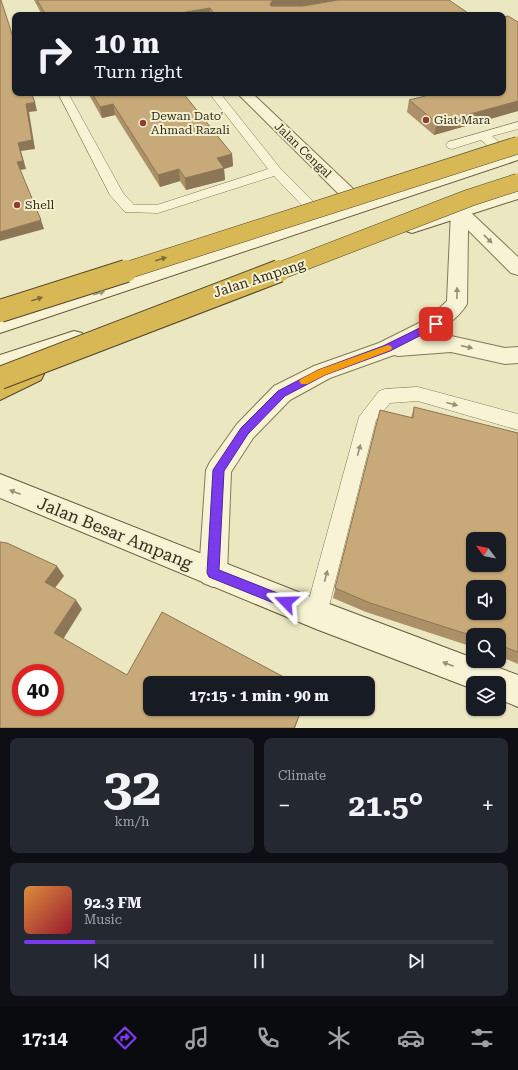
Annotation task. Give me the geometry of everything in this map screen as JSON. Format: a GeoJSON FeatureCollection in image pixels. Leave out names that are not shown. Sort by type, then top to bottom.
{"type":"FeatureCollection","features":[{"type":"Feature","properties":{"kind":"highway"},"geometry":{"type":"LineString","coordinates":[[0,311],[515,153]]}},
{"type":"Feature","properties":{"kind":"highway"},"geometry":{"type":"LineString","coordinates":[[0,378],[469,198],[518,182]]}},
{"type":"Feature","properties":{"kind":"highway"},"geometry":{"type":"LineString","coordinates":[[0,391],[106,337]]}},
{"type":"Feature","properties":{"kind":"street","name":"Jalan Cengal"},"geometry":{"type":"LineString","coordinates":[[247,96],[361,206]]}},
{"type":"Feature","properties":{"kind":"street"},"geometry":{"type":"LineString","coordinates":[[0,325],[431,184],[515,153]]}},
{"type":"Feature","properties":{"kind":"street"},"geometry":{"type":"LineString","coordinates":[[431,184],[518,268]]}},
{"type":"Feature","properties":{"kind":"street","name":"Jalan Ampang"},"geometry":{"type":"LineString","coordinates":[[0,364],[518,194]]}},
{"type":"Feature","properties":{"kind":"street"},"geometry":{"type":"LineString","coordinates":[[213,573],[219,470],[244,431],[282,393],[322,372],[387,349],[436,324],[457,304],[460,212]]}},
{"type":"Feature","properties":{"kind":"street"},"geometry":{"type":"LineString","coordinates":[[387,349],[451,344],[505,356],[518,355]]}},
{"type":"Feature","properties":{"kind":"street","name":"Jalan Besar Ampang"},"geometry":{"type":"LineString","coordinates":[[0,486],[316,614],[480,676]]}},
{"type":"Feature","properties":{"kind":"street","name":"Jalan Besar Ampang"},"geometry":{"type":"LineString","coordinates":[[506,686],[518,691]]}},
{"type":"Feature","properties":{"kind":"lane"},"geometry":{"type":"LineString","coordinates":[[64,96],[117,195],[130,209],[158,209],[276,171]]}},
{"type":"Feature","properties":{"kind":"lane"},"geometry":{"type":"LineString","coordinates":[[216,96],[276,171],[323,219]]}},
{"type":"Feature","properties":{"kind":"lane"},"geometry":{"type":"LineString","coordinates":[[452,145],[518,125]]}},
{"type":"Feature","properties":{"kind":"lane"},"geometry":{"type":"LineString","coordinates":[[483,135],[515,153]]}},
{"type":"Feature","properties":{"kind":"lane"},"geometry":{"type":"LineString","coordinates":[[316,614],[368,417],[385,396],[418,394],[518,422]]}},
{"type":"Feature","properties":{"kind":"building"},"geometry":{"type":"Polygon","coordinates":[[[1,0],[12,34],[12,96],[32,96],[35,102],[26,104],[32,140],[18,143],[23,161],[17,162],[41,220],[0,232],[1,0]]]}},
{"type":"Feature","properties":{"kind":"building"},"geometry":{"type":"Polygon","coordinates":[[[37,0],[273,0],[270,4],[271,6],[303,6],[338,0],[449,0],[467,12],[213,12],[210,8],[186,12],[44,12],[37,0]]]}},
{"type":"Feature","properties":{"kind":"building"},"geometry":{"type":"Polygon","coordinates":[[[506,16],[508,16],[518,22],[518,101],[437,123],[409,100],[425,96],[506,96],[506,16]]]}},
{"type":"Feature","properties":{"kind":"building"},"geometry":{"type":"Polygon","coordinates":[[[94,96],[185,96],[232,154],[217,158],[224,168],[185,178],[179,169],[158,175],[113,104],[100,107],[94,96]]]}},
{"type":"Feature","properties":{"kind":"building"},"geometry":{"type":"Polygon","coordinates":[[[414,407],[518,433],[518,652],[506,648],[506,628],[466,628],[466,634],[370,603],[335,588],[380,410],[413,418],[414,407]]]}},
{"type":"Feature","properties":{"kind":"building"},"geometry":{"type":"Polygon","coordinates":[[[0,542],[7,543],[57,566],[45,582],[76,600],[54,633],[127,675],[162,612],[282,676],[143,676],[143,716],[299,716],[294,728],[0,728],[0,542]]]}},
{"type":"Feature","properties":{"kind":"slow traffic"},"geometry":{"type":"LineString","coordinates":[[304,381],[322,372],[388,348]]}},
{"type":"Feature","properties":{"kind":"place","name":"Giat Mara"},"geometry":{"type":"Point","coordinates":[426,120]}},
{"type":"Feature","properties":{"kind":"place","name":"Dewan Dato' Ahmad Razali"},"geometry":{"type":"Point","coordinates":[143,123]}},
{"type":"Feature","properties":{"kind":"place","name":"Shell"},"geometry":{"type":"Point","coordinates":[17,205]}},
{"type":"Feature","properties":{"kind":"route"},"geometry":{"type":"LineString","coordinates":[[286,602],[213,573],[215,518],[219,470],[244,431],[282,393],[322,372],[387,349],[436,324]]}}]}
